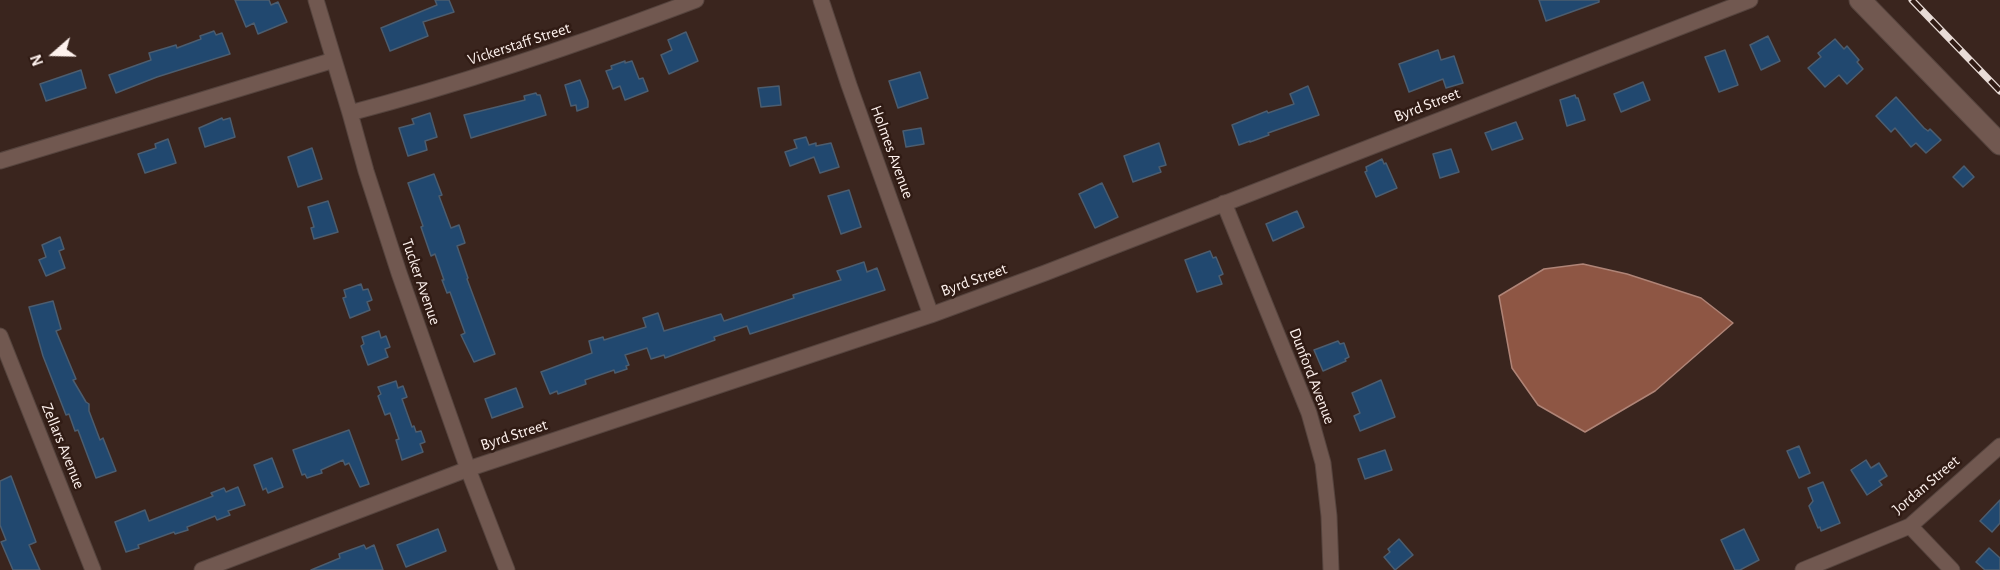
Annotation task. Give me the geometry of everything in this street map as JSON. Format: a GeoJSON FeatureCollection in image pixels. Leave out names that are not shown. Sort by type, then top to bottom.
{"type":"FeatureCollection","features":[{"type":"Feature","properties":{"kind":"main road"},"geometry":{"type":"LineString","coordinates":[[1860,0],[2000,144]]}},
{"type":"Feature","properties":{"kind":"street","name":"Tucker Avenue"},"geometry":{"type":"LineString","coordinates":[[316,0],[366,171],[399,273],[468,469],[507,570]]}},
{"type":"Feature","properties":{"kind":"street","name":"Vickerstaff Street"},"geometry":{"type":"LineString","coordinates":[[350,112],[414,96],[515,65],[616,31],[696,0]]}},
{"type":"Feature","properties":{"kind":"street","name":"Holmes Avenue"},"geometry":{"type":"LineString","coordinates":[[821,0],[931,315]]}},
{"type":"Feature","properties":{"kind":"street","name":"Byrd Street"},"geometry":{"type":"LineString","coordinates":[[202,570],[468,469],[931,315],[1046,273],[1750,0]]}},
{"type":"Feature","properties":{"kind":"street"},"geometry":{"type":"LineString","coordinates":[[0,161],[334,60]]}},
{"type":"Feature","properties":{"kind":"street","name":"Dunford Avenue"},"geometry":{"type":"LineString","coordinates":[[1224,203],[1309,413],[1323,464],[1329,516],[1331,570]]}},
{"type":"Feature","properties":{"kind":"street","name":"Zellars Avenue"},"geometry":{"type":"LineString","coordinates":[[0,336],[93,570]]}},
{"type":"Feature","properties":{"kind":"street","name":"Jordan Street"},"geometry":{"type":"LineString","coordinates":[[1803,570],[1910,526],[2000,446]]}},
{"type":"Feature","properties":{"kind":"street"},"geometry":{"type":"LineString","coordinates":[[1910,526],[1952,570]]}},
{"type":"Feature","properties":{"kind":"shaded area"},"geometry":{"type":"Polygon","coordinates":[[[1583,264],[1627,274],[1701,298],[1733,323],[1655,391],[1585,432],[1538,405],[1512,368],[1499,296],[1544,269],[1583,264]]]}},
{"type":"Feature","properties":{"kind":"building"},"geometry":{"type":"Polygon","coordinates":[[[235,0],[269,0],[271,5],[278,2],[287,22],[258,34],[254,23],[246,27],[235,0]]]}},
{"type":"Feature","properties":{"kind":"building"},"geometry":{"type":"Polygon","coordinates":[[[435,0],[449,0],[454,12],[423,22],[428,36],[390,51],[381,28],[437,5],[435,0]]]}},
{"type":"Feature","properties":{"kind":"building"},"geometry":{"type":"Polygon","coordinates":[[[1539,0],[1599,0],[1599,2],[1546,21],[1539,0]]]}},
{"type":"Feature","properties":{"kind":"building"},"geometry":{"type":"Polygon","coordinates":[[[214,31],[216,35],[222,33],[230,54],[157,77],[116,93],[109,75],[151,60],[149,53],[176,45],[177,48],[201,39],[200,36],[214,31]]]}},
{"type":"Feature","properties":{"kind":"building"},"geometry":{"type":"Polygon","coordinates":[[[686,32],[698,61],[669,74],[661,55],[672,50],[668,40],[686,32]]]}},
{"type":"Feature","properties":{"kind":"building"},"geometry":{"type":"Polygon","coordinates":[[[1768,36],[1780,61],[1761,70],[1750,45],[1768,36]]]}},
{"type":"Feature","properties":{"kind":"building"},"geometry":{"type":"Polygon","coordinates":[[[1835,39],[1844,49],[1847,46],[1859,60],[1857,62],[1863,69],[1847,84],[1839,75],[1825,87],[1808,68],[1821,57],[1818,53],[1835,39]]]}},
{"type":"Feature","properties":{"kind":"building"},"geometry":{"type":"Polygon","coordinates":[[[1438,50],[1441,60],[1454,56],[1463,83],[1446,88],[1443,79],[1409,92],[1399,64],[1438,50]]]}},
{"type":"Feature","properties":{"kind":"building"},"geometry":{"type":"Polygon","coordinates":[[[1725,50],[1738,85],[1719,92],[1705,57],[1725,50]]]}},
{"type":"Feature","properties":{"kind":"building"},"geometry":{"type":"Polygon","coordinates":[[[625,61],[625,63],[632,61],[639,79],[643,78],[648,91],[625,100],[620,86],[613,89],[606,71],[612,69],[611,66],[625,61]]]}},
{"type":"Feature","properties":{"kind":"building"},"geometry":{"type":"Polygon","coordinates":[[[81,70],[86,88],[46,101],[40,84],[81,70]]]}},
{"type":"Feature","properties":{"kind":"building"},"geometry":{"type":"Polygon","coordinates":[[[920,72],[928,98],[898,108],[889,81],[920,72]]]}},
{"type":"Feature","properties":{"kind":"building"},"geometry":{"type":"Polygon","coordinates":[[[580,80],[588,107],[577,111],[576,105],[571,106],[565,85],[580,80]]]}},
{"type":"Feature","properties":{"kind":"building"},"geometry":{"type":"Polygon","coordinates":[[[1643,82],[1650,100],[1621,112],[1614,94],[1643,82]]]}},
{"type":"Feature","properties":{"kind":"building"},"geometry":{"type":"Polygon","coordinates":[[[779,86],[781,105],[761,107],[758,88],[779,86]]]}},
{"type":"Feature","properties":{"kind":"building"},"geometry":{"type":"Polygon","coordinates":[[[1308,86],[1319,115],[1239,145],[1232,125],[1267,111],[1268,113],[1294,104],[1290,94],[1308,86]]]}},
{"type":"Feature","properties":{"kind":"building"},"geometry":{"type":"Polygon","coordinates":[[[536,93],[540,95],[546,115],[471,138],[464,115],[525,100],[524,96],[536,93]]]}},
{"type":"Feature","properties":{"kind":"building"},"geometry":{"type":"Polygon","coordinates":[[[1575,95],[1585,120],[1567,126],[1560,100],[1575,95]]]}},
{"type":"Feature","properties":{"kind":"building"},"geometry":{"type":"Polygon","coordinates":[[[1896,97],[1924,128],[1928,131],[1930,129],[1941,140],[1926,153],[1916,143],[1911,147],[1895,128],[1891,132],[1876,116],[1896,97]]]}},
{"type":"Feature","properties":{"kind":"building"},"geometry":{"type":"Polygon","coordinates":[[[430,113],[437,137],[425,141],[427,150],[408,156],[399,128],[414,124],[412,119],[430,113]]]}},
{"type":"Feature","properties":{"kind":"building"},"geometry":{"type":"Polygon","coordinates":[[[222,118],[223,120],[230,118],[235,137],[205,147],[199,128],[222,118]]]}},
{"type":"Feature","properties":{"kind":"building"},"geometry":{"type":"Polygon","coordinates":[[[1516,122],[1523,139],[1492,150],[1485,133],[1516,122]]]}},
{"type":"Feature","properties":{"kind":"building"},"geometry":{"type":"Polygon","coordinates":[[[921,128],[924,144],[906,147],[903,131],[921,128]]]}},
{"type":"Feature","properties":{"kind":"building"},"geometry":{"type":"Polygon","coordinates":[[[806,137],[809,145],[831,143],[839,167],[820,173],[814,157],[790,166],[785,152],[797,148],[794,140],[806,137]]]}},
{"type":"Feature","properties":{"kind":"building"},"geometry":{"type":"Polygon","coordinates":[[[168,139],[176,163],[145,173],[138,154],[156,148],[155,144],[168,139]]]}},
{"type":"Feature","properties":{"kind":"building"},"geometry":{"type":"Polygon","coordinates":[[[1159,143],[1166,165],[1159,167],[1161,172],[1133,182],[1124,156],[1159,143]]]}},
{"type":"Feature","properties":{"kind":"building"},"geometry":{"type":"Polygon","coordinates":[[[312,148],[322,179],[298,187],[288,157],[312,148]]]}},
{"type":"Feature","properties":{"kind":"building"},"geometry":{"type":"Polygon","coordinates":[[[1451,149],[1459,172],[1440,178],[1433,154],[1451,149]]]}},
{"type":"Feature","properties":{"kind":"building"},"geometry":{"type":"Polygon","coordinates":[[[1382,159],[1397,188],[1376,197],[1365,172],[1366,167],[1382,159]]]}},
{"type":"Feature","properties":{"kind":"building"},"geometry":{"type":"Polygon","coordinates":[[[1964,166],[1974,177],[1963,187],[1953,177],[1964,166]]]}},
{"type":"Feature","properties":{"kind":"building"},"geometry":{"type":"Polygon","coordinates":[[[434,174],[442,195],[439,196],[451,228],[459,225],[465,243],[457,246],[495,354],[474,362],[461,335],[465,333],[450,292],[447,293],[442,280],[444,280],[435,254],[431,256],[408,183],[434,174]]]}},
{"type":"Feature","properties":{"kind":"building"},"geometry":{"type":"Polygon","coordinates":[[[1102,183],[1118,217],[1095,228],[1079,194],[1102,183]]]}},
{"type":"Feature","properties":{"kind":"building"},"geometry":{"type":"Polygon","coordinates":[[[849,190],[861,227],[841,234],[828,196],[849,190]]]}},
{"type":"Feature","properties":{"kind":"building"},"geometry":{"type":"Polygon","coordinates":[[[328,201],[338,232],[314,239],[311,228],[314,227],[308,207],[328,201]]]}},
{"type":"Feature","properties":{"kind":"building"},"geometry":{"type":"Polygon","coordinates":[[[1297,211],[1304,227],[1273,241],[1266,224],[1297,211]]]}},
{"type":"Feature","properties":{"kind":"building"},"geometry":{"type":"Polygon","coordinates":[[[60,237],[64,249],[59,251],[65,268],[46,276],[39,260],[46,257],[42,245],[60,237]]]}},
{"type":"Feature","properties":{"kind":"building"},"geometry":{"type":"Polygon","coordinates":[[[1210,251],[1213,258],[1216,257],[1223,274],[1219,276],[1222,284],[1197,292],[1185,260],[1210,251]]]}},
{"type":"Feature","properties":{"kind":"building"},"geometry":{"type":"Polygon","coordinates":[[[864,262],[867,272],[877,268],[885,290],[750,334],[747,326],[665,358],[664,355],[651,359],[647,348],[625,355],[629,365],[626,366],[627,369],[615,373],[614,370],[585,380],[586,384],[558,394],[557,391],[550,394],[541,372],[592,353],[589,341],[603,337],[604,340],[646,327],[643,318],[658,313],[664,331],[721,314],[724,321],[841,280],[837,271],[864,262]]]}},
{"type":"Feature","properties":{"kind":"building"},"geometry":{"type":"Polygon","coordinates":[[[361,284],[363,290],[368,289],[372,300],[367,302],[370,310],[350,318],[343,298],[346,297],[344,290],[361,284]]]}},
{"type":"Feature","properties":{"kind":"building"},"geometry":{"type":"Polygon","coordinates":[[[53,301],[61,329],[56,331],[76,379],[73,380],[89,404],[89,411],[100,440],[103,438],[116,471],[96,478],[78,430],[75,431],[69,414],[66,415],[43,356],[29,307],[53,301]]]}},
{"type":"Feature","properties":{"kind":"building"},"geometry":{"type":"Polygon","coordinates":[[[379,331],[381,338],[386,336],[390,347],[385,349],[388,357],[368,365],[361,346],[364,344],[362,337],[379,331]]]}},
{"type":"Feature","properties":{"kind":"building"},"geometry":{"type":"Polygon","coordinates":[[[1338,341],[1340,344],[1344,343],[1349,357],[1345,359],[1346,361],[1323,371],[1314,350],[1338,341]]]}},
{"type":"Feature","properties":{"kind":"building"},"geometry":{"type":"Polygon","coordinates":[[[1381,380],[1395,417],[1360,431],[1354,416],[1360,413],[1352,393],[1381,380]]]}},
{"type":"Feature","properties":{"kind":"building"},"geometry":{"type":"Polygon","coordinates":[[[396,381],[398,388],[403,386],[407,397],[402,399],[412,427],[414,426],[416,432],[421,431],[425,442],[420,444],[423,452],[402,460],[396,440],[399,439],[390,413],[385,415],[378,396],[381,394],[378,387],[396,381]]]}},
{"type":"Feature","properties":{"kind":"building"},"geometry":{"type":"Polygon","coordinates":[[[516,388],[523,407],[492,418],[485,399],[516,388]]]}},
{"type":"Feature","properties":{"kind":"building"},"geometry":{"type":"Polygon","coordinates":[[[349,430],[369,484],[360,487],[349,463],[345,465],[343,460],[321,470],[322,473],[307,478],[305,474],[302,475],[293,450],[349,430]]]}},
{"type":"Feature","properties":{"kind":"building"},"geometry":{"type":"Polygon","coordinates":[[[1799,446],[1810,473],[1799,478],[1787,451],[1799,446]]]}},
{"type":"Feature","properties":{"kind":"building"},"geometry":{"type":"Polygon","coordinates":[[[1385,450],[1392,470],[1365,479],[1358,459],[1385,450]]]}},
{"type":"Feature","properties":{"kind":"building"},"geometry":{"type":"Polygon","coordinates":[[[272,458],[283,487],[268,493],[266,488],[263,490],[254,465],[272,458]]]}},
{"type":"Feature","properties":{"kind":"building"},"geometry":{"type":"Polygon","coordinates":[[[1866,460],[1871,468],[1879,463],[1887,476],[1879,481],[1882,485],[1867,495],[1851,470],[1866,460]]]}},
{"type":"Feature","properties":{"kind":"building"},"geometry":{"type":"Polygon","coordinates":[[[11,476],[36,542],[29,545],[40,570],[13,570],[1,542],[6,540],[0,525],[0,481],[11,476]]]}},
{"type":"Feature","properties":{"kind":"building"},"geometry":{"type":"Polygon","coordinates":[[[1823,482],[1840,523],[1821,531],[1809,506],[1813,501],[1808,488],[1823,482]]]}},
{"type":"Feature","properties":{"kind":"building"},"geometry":{"type":"Polygon","coordinates":[[[238,487],[245,505],[228,511],[230,515],[217,520],[215,516],[187,527],[188,530],[171,533],[126,552],[115,522],[145,510],[149,521],[213,496],[211,493],[224,488],[226,492],[238,487]]]}},
{"type":"Feature","properties":{"kind":"building"},"geometry":{"type":"Polygon","coordinates":[[[2000,500],[2000,523],[1992,532],[1980,521],[2000,500]]]}},
{"type":"Feature","properties":{"kind":"building"},"geometry":{"type":"Polygon","coordinates":[[[438,529],[446,551],[406,567],[397,545],[438,529]]]}},
{"type":"Feature","properties":{"kind":"building"},"geometry":{"type":"Polygon","coordinates":[[[1744,529],[1759,560],[1740,570],[1735,570],[1721,540],[1744,529]]]}},
{"type":"Feature","properties":{"kind":"building"},"geometry":{"type":"Polygon","coordinates":[[[1399,539],[1413,555],[1395,570],[1384,557],[1390,552],[1388,549],[1399,539]]]}},
{"type":"Feature","properties":{"kind":"building"},"geometry":{"type":"Polygon","coordinates":[[[364,545],[366,549],[374,545],[383,570],[311,570],[340,558],[339,554],[364,545]]]}},
{"type":"Feature","properties":{"kind":"building"},"geometry":{"type":"Polygon","coordinates":[[[1989,548],[2000,558],[2000,570],[1985,570],[1976,562],[1989,548]]]}},
{"type":"Feature","properties":{"kind":"railway"},"geometry":{"type":"LineString","coordinates":[[1912,0],[2000,91]]}}]}
